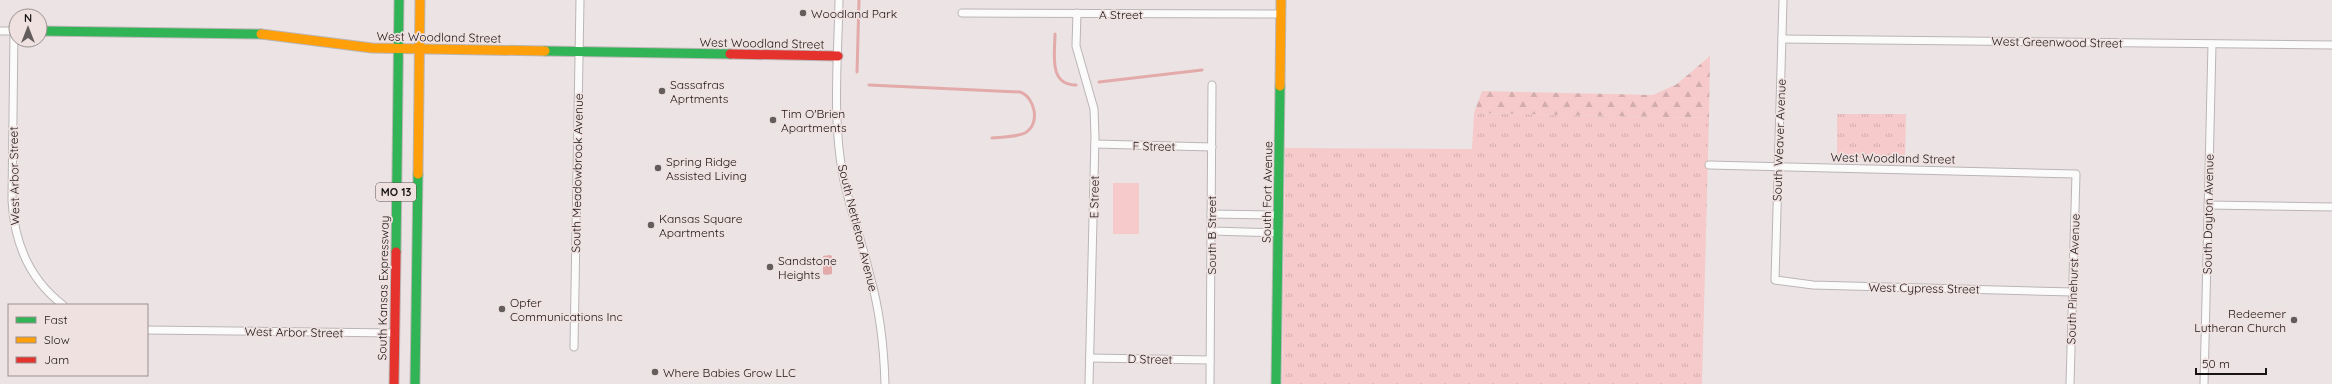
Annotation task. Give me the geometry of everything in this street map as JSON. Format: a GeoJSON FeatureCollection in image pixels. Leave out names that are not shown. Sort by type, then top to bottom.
{"type":"FeatureCollection","features":[{"type":"Feature","properties":{"kind":"street","name":"South Kansas Expressway"},"geometry":{"type":"LineString","coordinates":[[394,384],[399,0]]}},
{"type":"Feature","properties":{"kind":"street","name":"MO 13"},"geometry":{"type":"LineString","coordinates":[[415,384],[420,0]]}},
{"type":"Feature","properties":{"kind":"street","name":"South Meadowbrook Avenue"},"geometry":{"type":"LineString","coordinates":[[574,347],[580,0]]}},
{"type":"Feature","properties":{"kind":"street","name":"South Nettleton Avenue"},"geometry":{"type":"LineString","coordinates":[[839,0],[836,106],[839,151],[848,200],[876,300],[883,346],[885,384]]}},
{"type":"Feature","properties":{"kind":"street","name":"South Fort Avenue"},"geometry":{"type":"LineString","coordinates":[[1276,384],[1281,0]]}},
{"type":"Feature","properties":{"kind":"street","name":"South Weaver Avenue"},"geometry":{"type":"LineString","coordinates":[[1775,280],[1783,0]]}},
{"type":"Feature","properties":{"kind":"street","name":"A Street"},"geometry":{"type":"LineString","coordinates":[[962,13],[1281,14]]}},
{"type":"Feature","properties":{"kind":"street","name":"E Street"},"geometry":{"type":"LineString","coordinates":[[1076,13],[1076,46],[1094,108],[1095,144],[1089,384]]}},
{"type":"Feature","properties":{"kind":"street","name":"West Woodland Street"},"geometry":{"type":"LineString","coordinates":[[48,31],[275,34],[311,38],[354,47],[838,56]]}},
{"type":"Feature","properties":{"kind":"street","name":"West Greenwood Street"},"geometry":{"type":"LineString","coordinates":[[1782,39],[2332,45]]}},
{"type":"Feature","properties":{"kind":"street","name":"South Dayton Avenue"},"geometry":{"type":"LineString","coordinates":[[2204,384],[2212,44]]}},
{"type":"Feature","properties":{"kind":"street","name":"West Arbor Street"},"geometry":{"type":"LineString","coordinates":[[15,48],[12,200],[15,228],[29,266],[46,290],[62,304]]}},
{"type":"Feature","properties":{"kind":"street","name":"South B Street"},"geometry":{"type":"LineString","coordinates":[[1210,384],[1212,85]]}},
{"type":"Feature","properties":{"kind":"street","name":"F Street"},"geometry":{"type":"LineString","coordinates":[[1095,144],[1212,147]]}},
{"type":"Feature","properties":{"kind":"street","name":"West Woodland Street"},"geometry":{"type":"LineString","coordinates":[[1709,166],[2076,174]]}},
{"type":"Feature","properties":{"kind":"street","name":"South Pinehurst Avenue"},"geometry":{"type":"LineString","coordinates":[[2070,384],[2076,174]]}},
{"type":"Feature","properties":{"kind":"street"},"geometry":{"type":"LineString","coordinates":[[2208,205],[2332,207]]}},
{"type":"Feature","properties":{"kind":"street"},"geometry":{"type":"LineString","coordinates":[[1210,214],[1279,215]]}},
{"type":"Feature","properties":{"kind":"street"},"geometry":{"type":"LineString","coordinates":[[1210,231],[1279,233]]}},
{"type":"Feature","properties":{"kind":"street","name":"West Cypress Street"},"geometry":{"type":"LineString","coordinates":[[1775,280],[1813,285],[2073,292]]}},
{"type":"Feature","properties":{"kind":"street","name":"West Arbor Street"},"geometry":{"type":"LineString","coordinates":[[148,330],[394,333]]}},
{"type":"Feature","properties":{"kind":"street","name":"D Street"},"geometry":{"type":"LineString","coordinates":[[1090,358],[1210,360]]}},
{"type":"Feature","properties":{"kind":"green space"},"geometry":{"type":"Polygon","coordinates":[[[1710,56],[1709,118],[1474,113],[1482,91],[1653,95],[1677,84],[1710,56]]]}},
{"type":"Feature","properties":{"kind":"green space"},"geometry":{"type":"Polygon","coordinates":[[[1474,113],[1709,118],[1702,384],[1282,384],[1285,148],[1472,149],[1474,113]]]}},
{"type":"Feature","properties":{"kind":"green space"},"geometry":{"type":"Polygon","coordinates":[[[1837,114],[1906,114],[1905,158],[1837,158],[1837,114]]]}},
{"type":"Feature","properties":{"kind":"green space"},"geometry":{"type":"Polygon","coordinates":[[[1113,183],[1139,183],[1139,234],[1113,234],[1113,183]]]}},
{"type":"Feature","properties":{"kind":"water"},"geometry":{"type":"Polygon","coordinates":[[[823,256],[832,256],[832,274],[826,275],[823,274],[823,256]]]}},
{"type":"Feature","properties":{"kind":"waterway"},"geometry":{"type":"LineString","coordinates":[[857,72],[859,0]]}},
{"type":"Feature","properties":{"kind":"waterway"},"geometry":{"type":"LineString","coordinates":[[1055,34],[1054,58],[1057,74],[1061,80],[1067,84],[1076,85]]}},
{"type":"Feature","properties":{"kind":"waterway"},"geometry":{"type":"LineString","coordinates":[[1099,82],[1202,70]]}},
{"type":"Feature","properties":{"kind":"waterway"},"geometry":{"type":"LineString","coordinates":[[869,85],[1020,92],[1025,95],[1029,99],[1034,111],[1033,124],[1030,129],[1025,133],[1009,137],[992,138]]}},
{"type":"Feature","properties":{"kind":"traffic: fast"},"geometry":{"type":"LineString","coordinates":[[396,252],[399,0]]}},
{"type":"Feature","properties":{"kind":"traffic: fast"},"geometry":{"type":"LineString","coordinates":[[48,31],[261,34]]}},
{"type":"Feature","properties":{"kind":"traffic: fast"},"geometry":{"type":"LineString","coordinates":[[545,51],[730,54]]}},
{"type":"Feature","properties":{"kind":"traffic: fast"},"geometry":{"type":"LineString","coordinates":[[1276,384],[1280,86]]}},
{"type":"Feature","properties":{"kind":"traffic: fast"},"geometry":{"type":"LineString","coordinates":[[415,384],[418,174]]}},
{"type":"Feature","properties":{"kind":"traffic: slow"},"geometry":{"type":"LineString","coordinates":[[418,174],[420,0]]}},
{"type":"Feature","properties":{"kind":"traffic: slow"},"geometry":{"type":"LineString","coordinates":[[1280,86],[1281,0]]}},
{"type":"Feature","properties":{"kind":"traffic: slow"},"geometry":{"type":"LineString","coordinates":[[261,34],[372,48],[545,51]]}},
{"type":"Feature","properties":{"kind":"traffic: jam"},"geometry":{"type":"LineString","coordinates":[[730,54],[838,56]]}},
{"type":"Feature","properties":{"kind":"traffic: jam"},"geometry":{"type":"LineString","coordinates":[[394,384],[396,252]]}},
{"type":"Feature","properties":{"kind":"place","name":"Woodland Park"},"geometry":{"type":"Point","coordinates":[803,13]}},
{"type":"Feature","properties":{"kind":"place","name":"Sassafras Aprtments"},"geometry":{"type":"Point","coordinates":[662,91]}},
{"type":"Feature","properties":{"kind":"place","name":"Tim O'Brien Apartments"},"geometry":{"type":"Point","coordinates":[773,120]}},
{"type":"Feature","properties":{"kind":"place","name":"Spring Ridge Assisted Living"},"geometry":{"type":"Point","coordinates":[658,168]}},
{"type":"Feature","properties":{"kind":"place","name":"Kansas Square Apartments"},"geometry":{"type":"Point","coordinates":[651,225]}},
{"type":"Feature","properties":{"kind":"place","name":"Sandstone Heights"},"geometry":{"type":"Point","coordinates":[770,267]}},
{"type":"Feature","properties":{"kind":"place","name":"Opfer Communications Inc"},"geometry":{"type":"Point","coordinates":[502,309]}},
{"type":"Feature","properties":{"kind":"place","name":"Redeemer Lutheran Church"},"geometry":{"type":"Point","coordinates":[2294,320]}},
{"type":"Feature","properties":{"kind":"place","name":"Where Babies Grow LLC"},"geometry":{"type":"Point","coordinates":[655,372]}}]}
